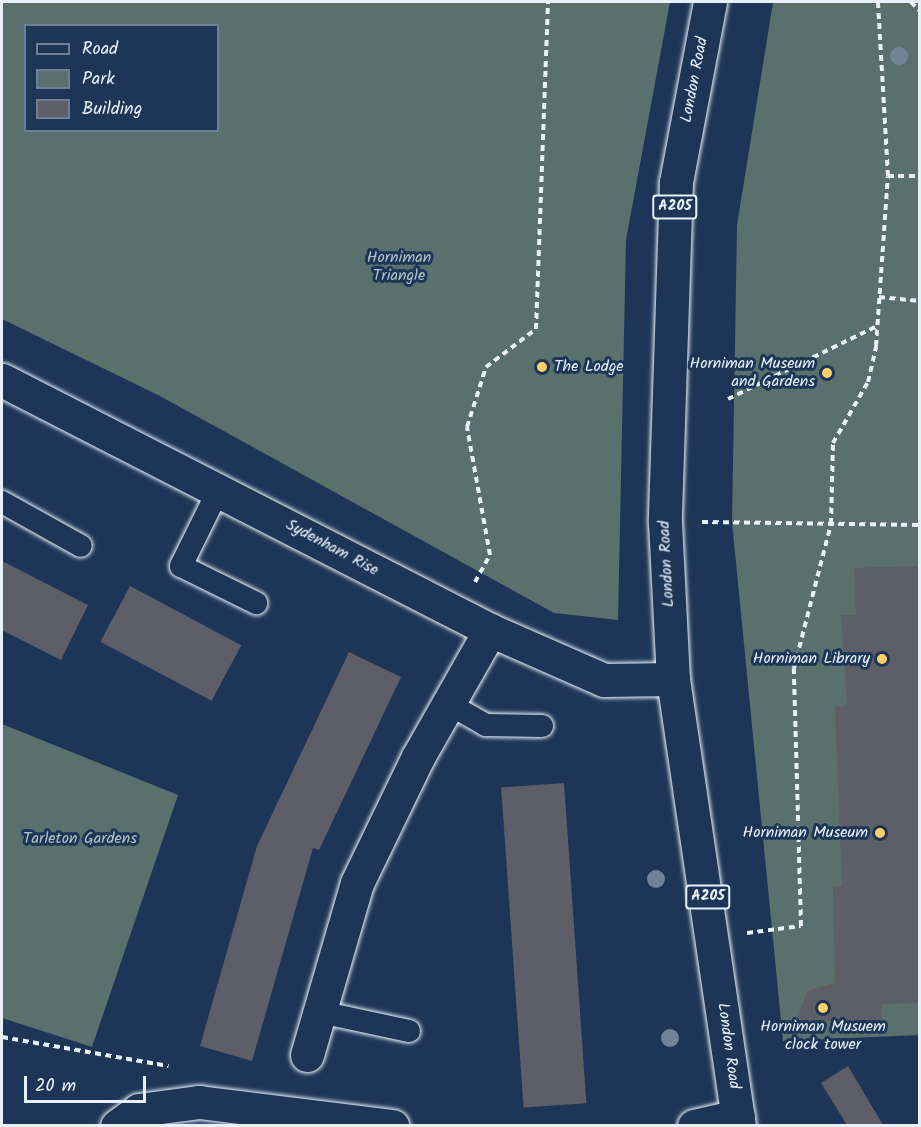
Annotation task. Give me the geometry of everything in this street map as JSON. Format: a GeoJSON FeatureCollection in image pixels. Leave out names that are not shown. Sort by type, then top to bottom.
{"type":"FeatureCollection","features":[{"type":"Feature","properties":{"kind":"main road","name":"London Road"},"geometry":{"type":"LineString","coordinates":[[710,2],[676,182],[665,522],[673,679],[714,936],[738,1120]]}},
{"type":"Feature","properties":{"kind":"main road","name":"Sydenham Rise"},"geometry":{"type":"LineString","coordinates":[[2,380],[219,489],[490,630],[604,680],[673,679]]}},
{"type":"Feature","properties":{"kind":"main road"},"geometry":{"type":"LineString","coordinates":[[307,1056],[357,883],[449,704],[490,630]]}},
{"type":"Feature","properties":{"kind":"main road"},"geometry":{"type":"LineString","coordinates":[[117,1125],[139,1110],[199,1102],[293,1120],[393,1125]]}},
{"type":"Feature","properties":{"kind":"main road"},"geometry":{"type":"LineString","coordinates":[[694,1125],[738,1120]]}},
{"type":"Feature","properties":{"kind":"lane"},"geometry":{"type":"LineString","coordinates":[[219,489],[181,566],[256,603]]}},
{"type":"Feature","properties":{"kind":"lane"},"geometry":{"type":"LineString","coordinates":[[2,502],[81,546]]}},
{"type":"Feature","properties":{"kind":"lane"},"geometry":{"type":"LineString","coordinates":[[449,704],[486,725],[542,726]]}},
{"type":"Feature","properties":{"kind":"lane"},"geometry":{"type":"LineString","coordinates":[[320,1012],[409,1031]]}},
{"type":"Feature","properties":{"kind":"path"},"geometry":{"type":"LineString","coordinates":[[461,615],[490,555],[467,427],[486,367],[536,329],[549,2]]}},
{"type":"Feature","properties":{"kind":"path"},"geometry":{"type":"LineString","coordinates":[[714,936],[801,926],[794,668],[831,524],[833,443],[868,382],[877,325],[888,176],[878,2]]}},
{"type":"Feature","properties":{"kind":"path"},"geometry":{"type":"LineString","coordinates":[[911,2],[920,11]]}},
{"type":"Feature","properties":{"kind":"path"},"geometry":{"type":"LineString","coordinates":[[888,176],[920,176]]}},
{"type":"Feature","properties":{"kind":"path"},"geometry":{"type":"LineString","coordinates":[[879,297],[920,301]]}},
{"type":"Feature","properties":{"kind":"path"},"geometry":{"type":"LineString","coordinates":[[728,399],[877,325]]}},
{"type":"Feature","properties":{"kind":"path"},"geometry":{"type":"LineString","coordinates":[[665,522],[920,525]]}},
{"type":"Feature","properties":{"kind":"path"},"geometry":{"type":"LineString","coordinates":[[2,1037],[162,1065]]}},
{"type":"Feature","properties":{"kind":"green space","name":"Horniman Triangle"},"geometry":{"type":"Polygon","coordinates":[[[2,2],[670,2],[626,240],[618,620],[554,613],[160,396],[2,319],[2,2]]]}},
{"type":"Feature","properties":{"kind":"green space","name":"Horniman Museum and Gardens"},"geometry":{"type":"Polygon","coordinates":[[[773,2],[919,2],[919,1035],[783,1041],[732,522],[737,225],[773,2]]]}},
{"type":"Feature","properties":{"kind":"green space","name":"Tarleton Gardens"},"geometry":{"type":"Polygon","coordinates":[[[2,724],[178,795],[92,1047],[2,1018],[2,724]]]}},
{"type":"Feature","properties":{"kind":"building"},"geometry":{"type":"Polygon","coordinates":[[[2,561],[88,605],[61,660],[2,630],[2,561]]]}},
{"type":"Feature","properties":{"kind":"building","name":"Horniman Museum"},"geometry":{"type":"Polygon","coordinates":[[[920,566],[920,1003],[881,1004],[882,1021],[797,1021],[807,991],[835,983],[833,886],[842,886],[835,707],[847,706],[841,615],[856,615],[854,568],[920,566]]]}},
{"type":"Feature","properties":{"kind":"building"},"geometry":{"type":"Polygon","coordinates":[[[130,586],[241,645],[212,701],[100,642],[130,586]]]}},
{"type":"Feature","properties":{"kind":"building"},"geometry":{"type":"Polygon","coordinates":[[[349,652],[401,677],[319,850],[313,848],[252,1061],[200,1046],[257,846],[349,652]]]}},
{"type":"Feature","properties":{"kind":"building"},"geometry":{"type":"Polygon","coordinates":[[[564,783],[586,1103],[524,1108],[501,787],[564,783]]]}},
{"type":"Feature","properties":{"kind":"building"},"geometry":{"type":"Polygon","coordinates":[[[848,1066],[883,1125],[847,1125],[821,1083],[848,1066]]]}},
{"type":"Feature","properties":{"kind":"place","name":"The Lodge"},"geometry":{"type":"Point","coordinates":[542,367]}},
{"type":"Feature","properties":{"kind":"place","name":"Horniman Museum and Gardens"},"geometry":{"type":"Point","coordinates":[827,373]}},
{"type":"Feature","properties":{"kind":"place","name":"Horniman Library"},"geometry":{"type":"Point","coordinates":[882,659]}},
{"type":"Feature","properties":{"kind":"place","name":"Horniman Museum"},"geometry":{"type":"Point","coordinates":[880,833]}},
{"type":"Feature","properties":{"kind":"place","name":"Horniman Musuem clock tower"},"geometry":{"type":"Point","coordinates":[823,1008]}}]}
